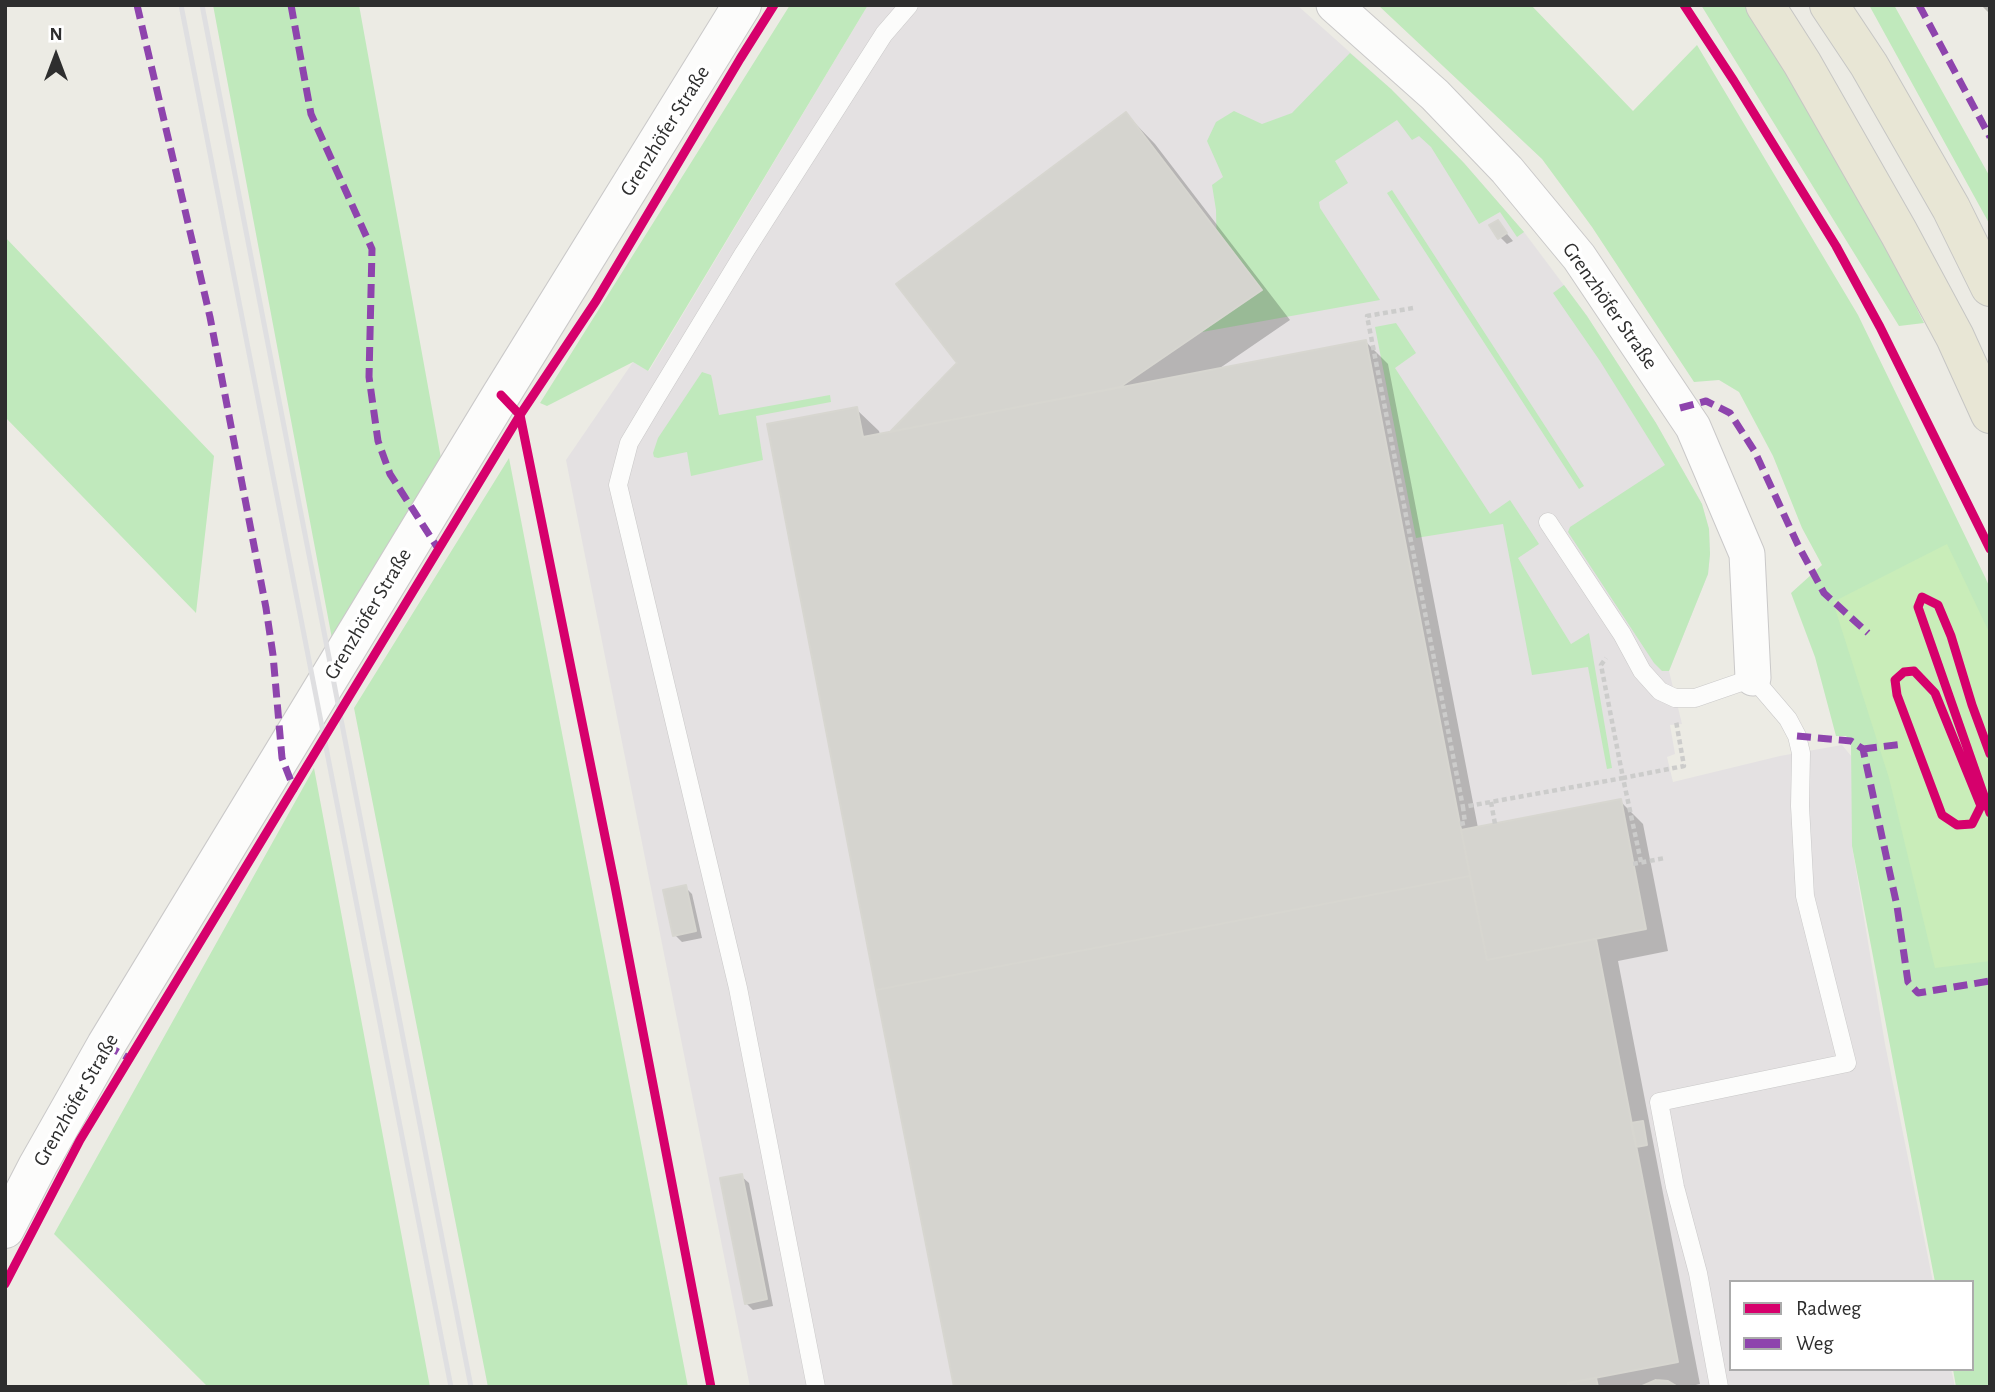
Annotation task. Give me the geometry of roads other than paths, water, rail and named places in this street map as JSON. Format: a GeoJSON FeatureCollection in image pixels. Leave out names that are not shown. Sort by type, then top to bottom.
{"type":"FeatureCollection","features":[{"type":"Feature","properties":{"kind":"highway"},"geometry":{"type":"LineString","coordinates":[[1765,5],[1808,73],[1899,233],[1955,337],[1990,414]]}},
{"type":"Feature","properties":{"kind":"highway"},"geometry":{"type":"LineString","coordinates":[[1829,5],[1869,65],[1951,208],[1990,286]]}},
{"type":"Feature","properties":{"kind":"street","name":"Grenzhöfer Straße"},"geometry":{"type":"LineString","coordinates":[[5,1229],[106,1045],[501,394],[742,5]]}},
{"type":"Feature","properties":{"kind":"street","name":"Grenzhöfer Straße"},"geometry":{"type":"LineString","coordinates":[[1334,5],[1435,95],[1507,170],[1579,257],[1693,427],[1747,554],[1754,678]]}},
{"type":"Feature","properties":{"kind":"lane"},"geometry":{"type":"LineString","coordinates":[[816,1387],[738,988],[618,485],[629,443],[654,401],[744,253],[884,34],[909,5]]}},
{"type":"Feature","properties":{"kind":"lane"},"geometry":{"type":"LineString","coordinates":[[1548,522],[1622,634],[1642,671],[1660,691],[1675,698],[1695,698],[1754,678],[1788,719],[1801,753],[1800,806],[1805,896],[1847,1063],[1659,1102],[1675,1186],[1698,1273],[1719,1387]]}},
{"type":"Feature","properties":{"kind":"railway"},"geometry":{"type":"LineString","coordinates":[[181,5],[451,1387]]}},
{"type":"Feature","properties":{"kind":"railway"},"geometry":{"type":"LineString","coordinates":[[202,5],[471,1387]]}}]}
